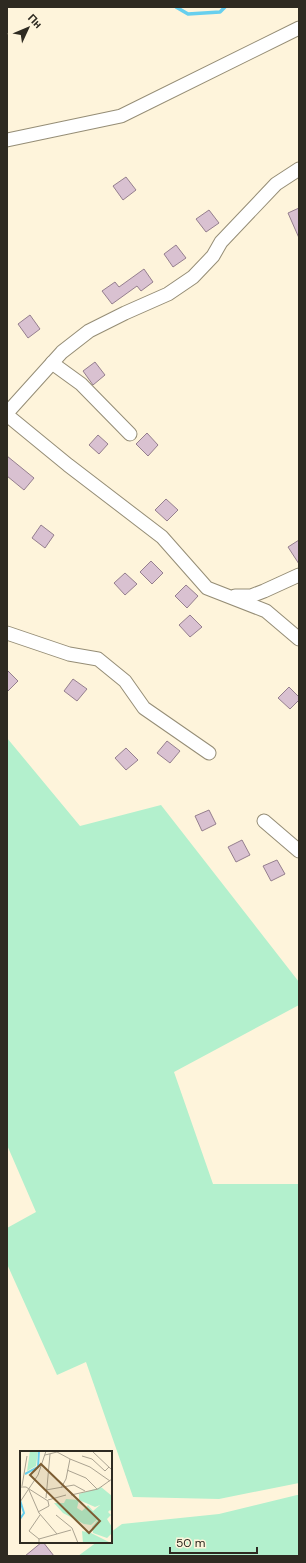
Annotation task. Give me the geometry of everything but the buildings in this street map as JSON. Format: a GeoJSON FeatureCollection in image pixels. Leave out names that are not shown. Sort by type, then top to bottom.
{"type":"FeatureCollection","features":[{"type":"Feature","properties":{"kind":"street"},"geometry":{"type":"LineString","coordinates":[[7,140],[121,116],[299,28]]}},
{"type":"Feature","properties":{"kind":"street"},"geometry":{"type":"LineString","coordinates":[[299,169],[271,189],[221,242],[213,256],[194,277],[168,294],[89,331],[62,352],[7,414],[68,465],[162,537],[207,588],[232,596],[266,611],[299,639]]}},
{"type":"Feature","properties":{"kind":"street"},"geometry":{"type":"LineString","coordinates":[[52,363],[81,384],[130,434]]}},
{"type":"Feature","properties":{"kind":"street"},"geometry":{"type":"LineString","coordinates":[[232,596],[251,596],[299,575]]}},
{"type":"Feature","properties":{"kind":"street"},"geometry":{"type":"LineString","coordinates":[[7,633],[69,654],[98,659],[125,681],[144,708],[209,753]]}},
{"type":"Feature","properties":{"kind":"street"},"geometry":{"type":"LineString","coordinates":[[264,821],[299,851]]}},
{"type":"Feature","properties":{"kind":"green space"},"geometry":{"type":"Polygon","coordinates":[[[7,738],[80,826],[161,805],[299,982],[299,1005],[174,1072],[213,1184],[299,1184],[299,1483],[219,1499],[133,1497],[86,1362],[57,1375],[7,1264],[7,1228],[36,1212],[7,1145],[7,738]]]}},
{"type":"Feature","properties":{"kind":"green space"},"geometry":{"type":"Polygon","coordinates":[[[299,1495],[299,1556],[78,1556],[96,1543],[112,1543],[112,1531],[122,1524],[219,1514],[299,1495]]]}},
{"type":"Feature","properties":{"kind":"waterway"},"geometry":{"type":"LineString","coordinates":[[176,7],[188,14],[220,12],[225,7]]}}]}
